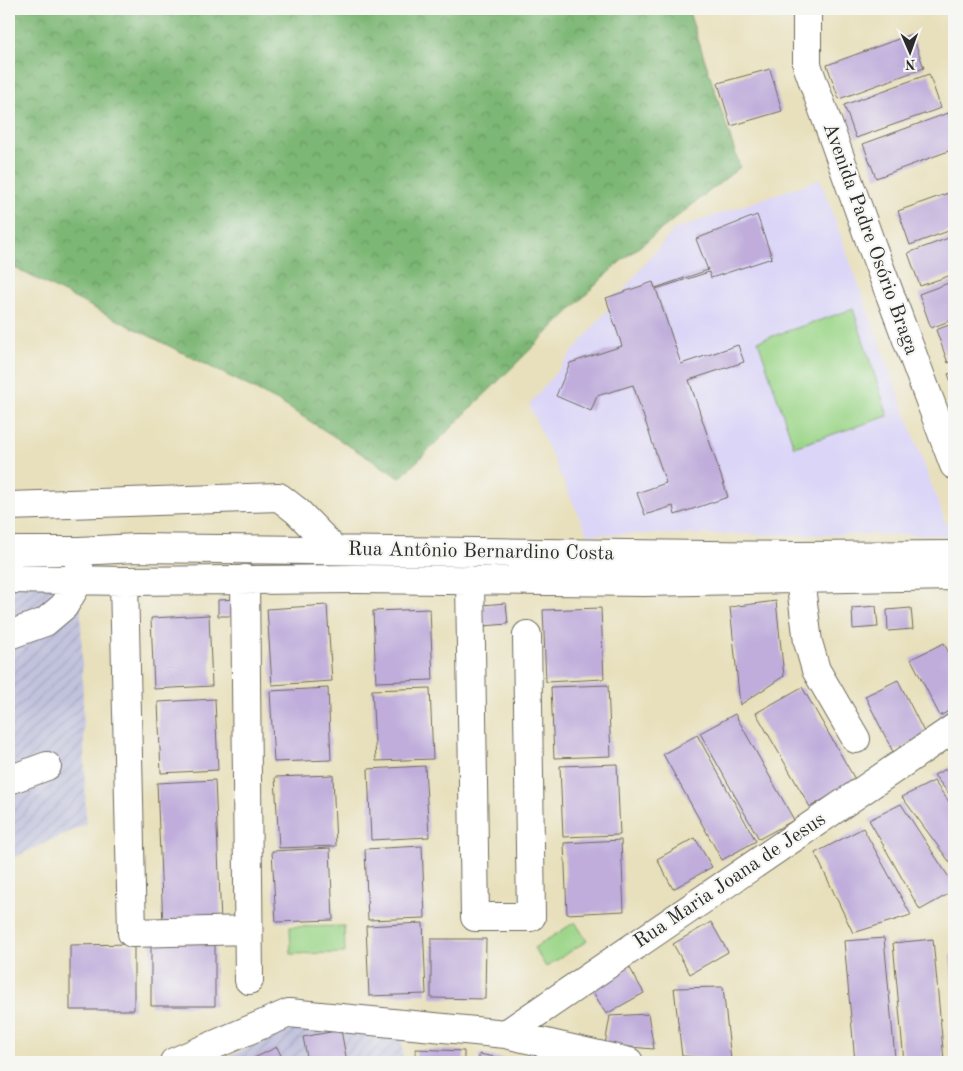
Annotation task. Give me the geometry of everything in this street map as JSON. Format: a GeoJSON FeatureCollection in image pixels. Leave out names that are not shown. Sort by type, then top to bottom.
{"type":"FeatureCollection","features":[{"type":"Feature","properties":{"kind":"street","name":"Avenida Padre Osório Braga"},"geometry":{"type":"LineString","coordinates":[[807,9],[807,64],[871,244],[954,465]]}},
{"type":"Feature","properties":{"kind":"street"},"geometry":{"type":"LineString","coordinates":[[9,506],[279,497],[297,511],[335,550]]}},
{"type":"Feature","properties":{"kind":"street","name":"Rua Antônio Bernardino Costa"},"geometry":{"type":"LineString","coordinates":[[9,551],[79,551],[136,548],[335,550],[664,568],[800,579],[954,576]]}},
{"type":"Feature","properties":{"kind":"street"},"geometry":{"type":"LineString","coordinates":[[9,635],[45,622],[64,606],[80,579],[79,551]]}},
{"type":"Feature","properties":{"kind":"street","name":"Rua Antônio Bernardino Costa"},"geometry":{"type":"LineString","coordinates":[[9,579],[124,581],[245,579],[470,580],[664,568],[798,556],[954,555]]}},
{"type":"Feature","properties":{"kind":"street"},"geometry":{"type":"LineString","coordinates":[[245,579],[248,980]]}},
{"type":"Feature","properties":{"kind":"street"},"geometry":{"type":"LineString","coordinates":[[800,579],[808,642],[816,670],[856,739]]}},
{"type":"Feature","properties":{"kind":"street"},"geometry":{"type":"LineString","coordinates":[[470,580],[475,917],[531,917],[527,635]]}},
{"type":"Feature","properties":{"kind":"street"},"geometry":{"type":"LineString","coordinates":[[124,581],[132,933],[248,930]]}},
{"type":"Feature","properties":{"kind":"street","name":"Rua Maria Joana de Jesus"},"geometry":{"type":"LineString","coordinates":[[506,1034],[954,728]]}},
{"type":"Feature","properties":{"kind":"street"},"geometry":{"type":"LineString","coordinates":[[9,780],[47,766]]}},
{"type":"Feature","properties":{"kind":"street"},"geometry":{"type":"LineString","coordinates":[[174,1062],[290,1013],[506,1034],[629,1062]]}},
{"type":"Feature","properties":{"kind":"shaded area"},"geometry":{"type":"Polygon","coordinates":[[[820,179],[950,535],[587,534],[529,405],[673,230],[820,179]]]}},
{"type":"Feature","properties":{"kind":"shaded area"},"geometry":{"type":"Polygon","coordinates":[[[80,579],[86,824],[9,860],[9,586],[80,579]]]}},
{"type":"Feature","properties":{"kind":"shaded area"},"geometry":{"type":"Polygon","coordinates":[[[401,1023],[403,1062],[216,1062],[295,1028],[401,1023]]]}},
{"type":"Feature","properties":{"kind":"green space"},"geometry":{"type":"Polygon","coordinates":[[[9,9],[688,9],[740,167],[615,266],[400,478],[278,401],[9,265],[9,9]]]}},
{"type":"Feature","properties":{"kind":"green space"},"geometry":{"type":"Polygon","coordinates":[[[853,309],[888,416],[794,447],[758,341],[853,309]]]}},
{"type":"Feature","properties":{"kind":"green space"},"geometry":{"type":"Polygon","coordinates":[[[575,922],[587,941],[546,967],[534,948],[575,922]]]}},
{"type":"Feature","properties":{"kind":"green space"},"geometry":{"type":"Polygon","coordinates":[[[344,926],[345,953],[291,954],[290,927],[344,926]]]}},
{"type":"Feature","properties":{"kind":"building"},"geometry":{"type":"Polygon","coordinates":[[[912,34],[924,68],[839,99],[827,65],[912,34]]]}},
{"type":"Feature","properties":{"kind":"building"},"geometry":{"type":"Polygon","coordinates":[[[770,69],[782,111],[731,126],[718,83],[770,69]]]}},
{"type":"Feature","properties":{"kind":"building"},"geometry":{"type":"Polygon","coordinates":[[[929,74],[941,108],[856,138],[844,105],[929,74]]]}},
{"type":"Feature","properties":{"kind":"building"},"geometry":{"type":"Polygon","coordinates":[[[948,113],[954,131],[954,149],[876,178],[863,144],[948,113]]]}},
{"type":"Feature","properties":{"kind":"building"},"geometry":{"type":"Polygon","coordinates":[[[954,191],[954,229],[910,245],[898,211],[954,191]]]}},
{"type":"Feature","properties":{"kind":"building"},"geometry":{"type":"Polygon","coordinates":[[[757,215],[772,258],[711,278],[709,272],[656,289],[681,364],[738,345],[744,362],[689,380],[728,497],[675,515],[673,506],[645,515],[637,493],[666,483],[633,385],[597,396],[591,411],[556,396],[570,363],[622,346],[606,298],[653,282],[655,288],[708,270],[696,239],[757,215]]]}},
{"type":"Feature","properties":{"kind":"building"},"geometry":{"type":"Polygon","coordinates":[[[954,236],[954,274],[920,286],[908,253],[954,236]]]}},
{"type":"Feature","properties":{"kind":"building"},"geometry":{"type":"Polygon","coordinates":[[[954,281],[954,319],[931,328],[919,294],[954,281]]]}},
{"type":"Feature","properties":{"kind":"building"},"geometry":{"type":"Polygon","coordinates":[[[954,323],[954,361],[948,363],[936,330],[954,323]]]}},
{"type":"Feature","properties":{"kind":"building"},"geometry":{"type":"Polygon","coordinates":[[[954,372],[954,390],[948,374],[954,372]]]}},
{"type":"Feature","properties":{"kind":"building"},"geometry":{"type":"Polygon","coordinates":[[[240,599],[241,616],[218,616],[218,600],[240,599]]]}},
{"type":"Feature","properties":{"kind":"building"},"geometry":{"type":"Polygon","coordinates":[[[776,601],[784,676],[740,705],[730,607],[776,601]]]}},
{"type":"Feature","properties":{"kind":"building"},"geometry":{"type":"Polygon","coordinates":[[[506,603],[508,624],[483,626],[482,605],[506,603]]]}},
{"type":"Feature","properties":{"kind":"building"},"geometry":{"type":"Polygon","coordinates":[[[327,605],[332,681],[272,685],[267,609],[327,605]]]}},
{"type":"Feature","properties":{"kind":"building"},"geometry":{"type":"Polygon","coordinates":[[[876,606],[878,627],[853,629],[852,608],[876,606]]]}},
{"type":"Feature","properties":{"kind":"building"},"geometry":{"type":"Polygon","coordinates":[[[601,608],[604,679],[546,682],[543,610],[601,608]]]}},
{"type":"Feature","properties":{"kind":"building"},"geometry":{"type":"Polygon","coordinates":[[[911,608],[913,629],[888,631],[887,610],[911,608]]]}},
{"type":"Feature","properties":{"kind":"building"},"geometry":{"type":"Polygon","coordinates":[[[430,609],[433,680],[376,682],[373,611],[430,609]]]}},
{"type":"Feature","properties":{"kind":"building"},"geometry":{"type":"Polygon","coordinates":[[[209,615],[212,686],[154,689],[151,618],[209,615]]]}},
{"type":"Feature","properties":{"kind":"building"},"geometry":{"type":"Polygon","coordinates":[[[944,643],[954,664],[954,708],[940,716],[911,659],[944,643]]]}},
{"type":"Feature","properties":{"kind":"building"},"geometry":{"type":"Polygon","coordinates":[[[898,680],[926,736],[893,752],[865,696],[898,680]]]}},
{"type":"Feature","properties":{"kind":"building"},"geometry":{"type":"Polygon","coordinates":[[[608,685],[611,756],[554,758],[551,687],[608,685]]]}},
{"type":"Feature","properties":{"kind":"building"},"geometry":{"type":"Polygon","coordinates":[[[802,687],[856,781],[810,807],[756,713],[802,687]]]}},
{"type":"Feature","properties":{"kind":"building"},"geometry":{"type":"Polygon","coordinates":[[[328,688],[331,760],[274,762],[270,691],[328,688]]]}},
{"type":"Feature","properties":{"kind":"building"},"geometry":{"type":"Polygon","coordinates":[[[430,688],[433,759],[376,761],[372,690],[430,688]]]}},
{"type":"Feature","properties":{"kind":"building"},"geometry":{"type":"Polygon","coordinates":[[[215,699],[218,770],[161,773],[158,702],[215,699]]]}},
{"type":"Feature","properties":{"kind":"building"},"geometry":{"type":"Polygon","coordinates":[[[735,714],[794,820],[759,839],[700,733],[735,714]]]}},
{"type":"Feature","properties":{"kind":"building"},"geometry":{"type":"Polygon","coordinates":[[[697,735],[756,841],[722,860],[663,754],[697,735]]]}},
{"type":"Feature","properties":{"kind":"building"},"geometry":{"type":"Polygon","coordinates":[[[617,764],[620,835],[563,837],[560,766],[617,764]]]}},
{"type":"Feature","properties":{"kind":"building"},"geometry":{"type":"Polygon","coordinates":[[[954,765],[954,800],[934,775],[954,765]]]}},
{"type":"Feature","properties":{"kind":"building"},"geometry":{"type":"Polygon","coordinates":[[[425,766],[429,837],[371,840],[368,769],[425,766]]]}},
{"type":"Feature","properties":{"kind":"building"},"geometry":{"type":"Polygon","coordinates":[[[333,775],[336,846],[279,848],[275,777],[333,775]]]}},
{"type":"Feature","properties":{"kind":"building"},"geometry":{"type":"Polygon","coordinates":[[[215,780],[221,922],[163,925],[157,783],[215,780]]]}},
{"type":"Feature","properties":{"kind":"building"},"geometry":{"type":"Polygon","coordinates":[[[934,781],[954,809],[954,868],[902,797],[934,781]]]}},
{"type":"Feature","properties":{"kind":"building"},"geometry":{"type":"Polygon","coordinates":[[[901,804],[954,885],[954,891],[920,910],[869,820],[901,804]]]}},
{"type":"Feature","properties":{"kind":"building"},"geometry":{"type":"Polygon","coordinates":[[[863,828],[911,915],[853,933],[815,853],[863,828]]]}},
{"type":"Feature","properties":{"kind":"building"},"geometry":{"type":"Polygon","coordinates":[[[695,838],[712,867],[673,889],[657,859],[695,838]]]}},
{"type":"Feature","properties":{"kind":"building"},"geometry":{"type":"Polygon","coordinates":[[[621,840],[624,911],[567,914],[564,843],[621,840]]]}},
{"type":"Feature","properties":{"kind":"building"},"geometry":{"type":"Polygon","coordinates":[[[422,846],[425,918],[368,920],[365,849],[422,846]]]}},
{"type":"Feature","properties":{"kind":"building"},"geometry":{"type":"Polygon","coordinates":[[[330,848],[333,920],[276,922],[272,851],[330,848]]]}},
{"type":"Feature","properties":{"kind":"building"},"geometry":{"type":"Polygon","coordinates":[[[711,922],[728,952],[690,974],[673,944],[711,922]]]}},
{"type":"Feature","properties":{"kind":"building"},"geometry":{"type":"Polygon","coordinates":[[[423,923],[426,994],[369,996],[366,926],[423,923]]]}},
{"type":"Feature","properties":{"kind":"building"},"geometry":{"type":"Polygon","coordinates":[[[884,938],[895,1058],[855,1062],[844,941],[884,938]]]}},
{"type":"Feature","properties":{"kind":"building"},"geometry":{"type":"Polygon","coordinates":[[[431,939],[486,939],[485,999],[431,998],[431,939]]]}},
{"type":"Feature","properties":{"kind":"building"},"geometry":{"type":"Polygon","coordinates":[[[933,939],[944,1060],[904,1062],[893,943],[933,939]]]}},
{"type":"Feature","properties":{"kind":"building"},"geometry":{"type":"Polygon","coordinates":[[[215,940],[215,1006],[151,1006],[151,941],[215,940]]]}},
{"type":"Feature","properties":{"kind":"building"},"geometry":{"type":"Polygon","coordinates":[[[134,944],[134,1010],[70,1010],[70,945],[134,944]]]}},
{"type":"Feature","properties":{"kind":"building"},"geometry":{"type":"Polygon","coordinates":[[[954,954],[954,991],[953,991],[950,955],[954,954]]]}},
{"type":"Feature","properties":{"kind":"building"},"geometry":{"type":"Polygon","coordinates":[[[627,963],[644,993],[606,1014],[589,985],[627,963]]]}},
{"type":"Feature","properties":{"kind":"building"},"geometry":{"type":"Polygon","coordinates":[[[723,987],[731,1060],[682,1056],[674,988],[723,987]]]}},
{"type":"Feature","properties":{"kind":"building"},"geometry":{"type":"Polygon","coordinates":[[[648,1014],[654,1049],[605,1045],[610,1016],[648,1014]]]}},
{"type":"Feature","properties":{"kind":"building"},"geometry":{"type":"Polygon","coordinates":[[[341,1030],[347,1062],[308,1062],[303,1037],[341,1030]]]}},
{"type":"Feature","properties":{"kind":"building"},"geometry":{"type":"Polygon","coordinates":[[[277,1047],[284,1062],[246,1062],[277,1047]]]}},
{"type":"Feature","properties":{"kind":"building"},"geometry":{"type":"Polygon","coordinates":[[[416,1049],[464,1051],[464,1062],[416,1062],[416,1049]]]}},
{"type":"Feature","properties":{"kind":"building"},"geometry":{"type":"Polygon","coordinates":[[[479,1054],[515,1061],[515,1062],[479,1062],[479,1054]]]}}]}
